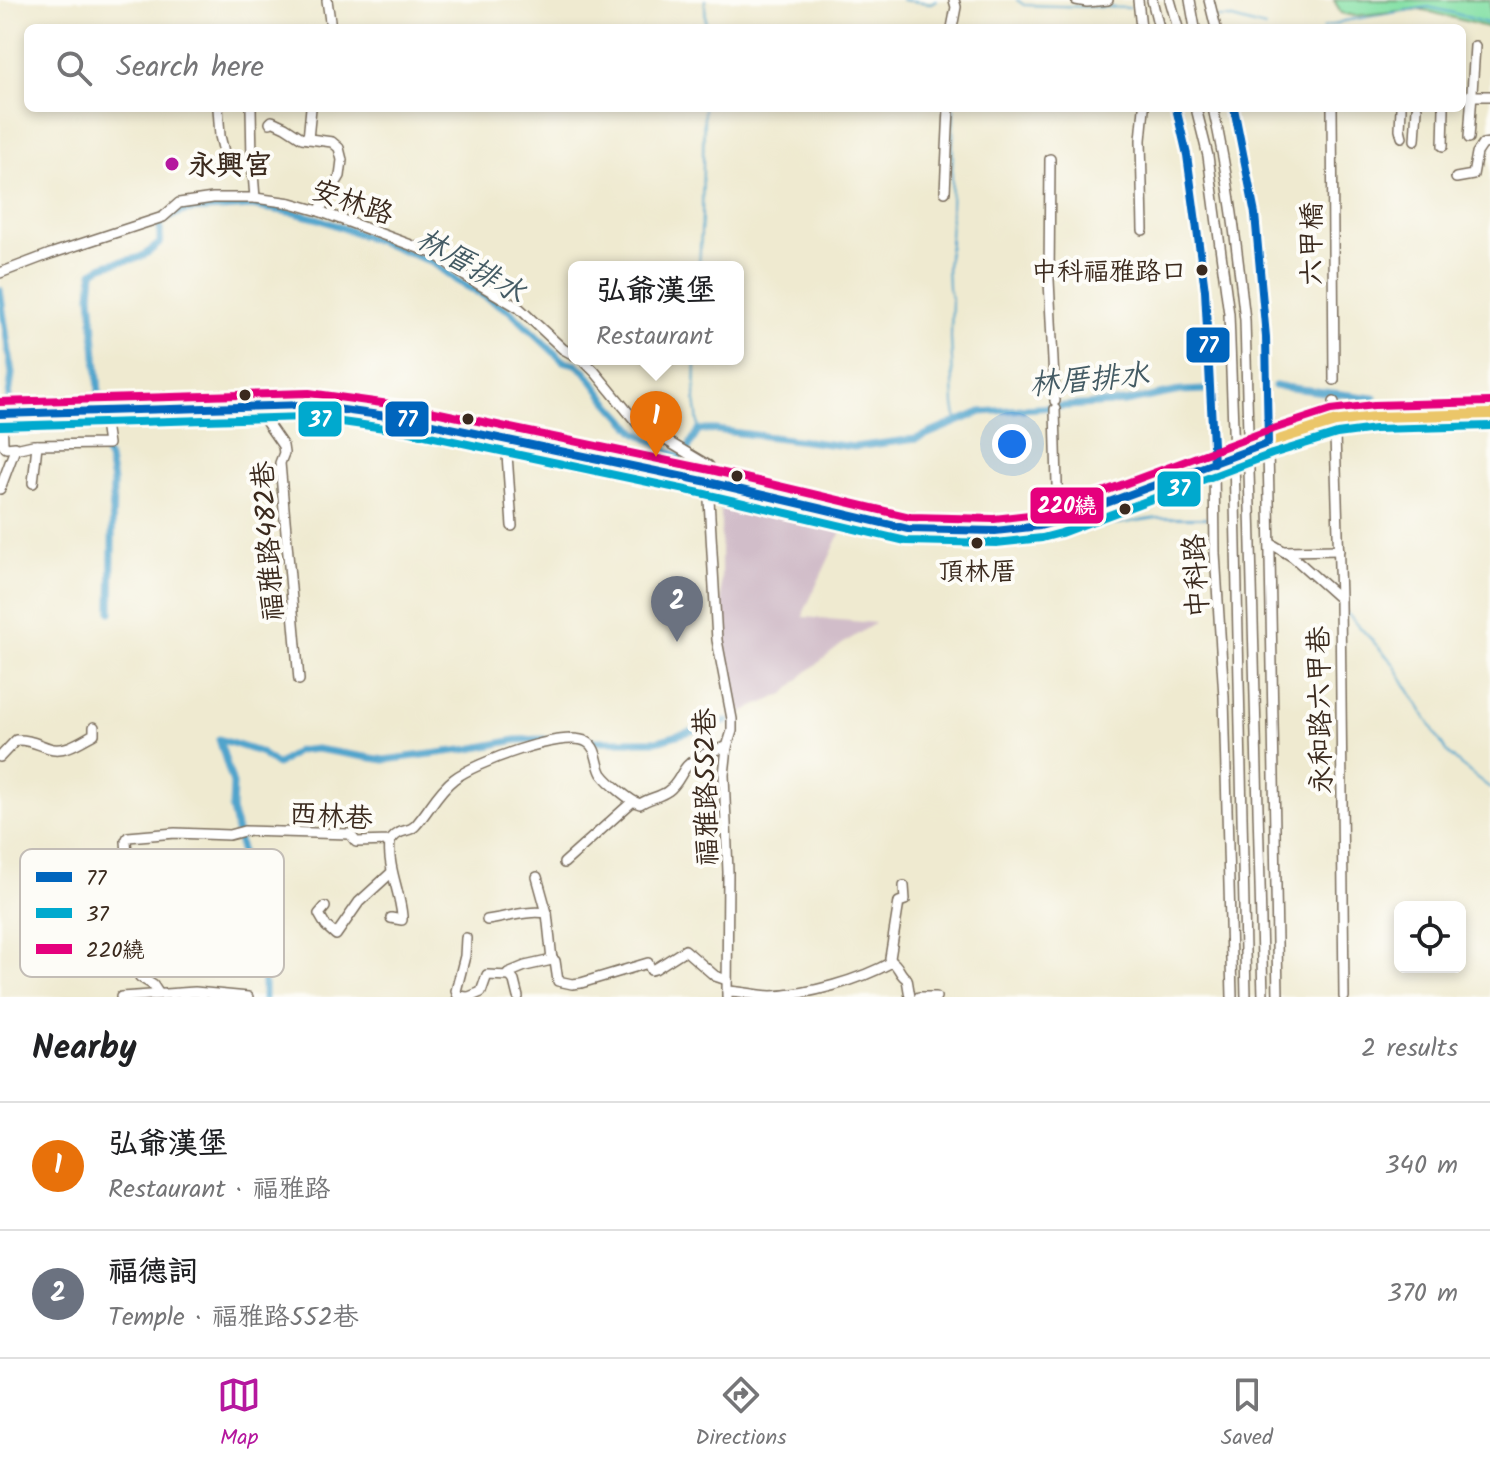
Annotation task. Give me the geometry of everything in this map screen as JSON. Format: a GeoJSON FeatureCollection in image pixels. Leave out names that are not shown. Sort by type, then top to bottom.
{"type":"FeatureCollection","features":[{"type":"Feature","properties":{"kind":"main road"},"geometry":{"type":"LineString","coordinates":[[1,414],[307,405],[408,419],[708,482],[908,529],[995,531],[1058,521],[1248,450],[1334,422],[1374,417],[1490,414]]}},
{"type":"Feature","properties":{"kind":"street"},"geometry":{"type":"LineString","coordinates":[[327,0],[330,24]]}},
{"type":"Feature","properties":{"kind":"street"},"geometry":{"type":"LineString","coordinates":[[953,24],[954,0]]}},
{"type":"Feature","properties":{"kind":"street"},"geometry":{"type":"LineString","coordinates":[[1076,0],[1108,0]]}},
{"type":"Feature","properties":{"kind":"street"},"geometry":{"type":"LineString","coordinates":[[1138,0],[1141,24]]}},
{"type":"Feature","properties":{"kind":"street"},"geometry":{"type":"LineString","coordinates":[[1152,0],[1158,24]]}},
{"type":"Feature","properties":{"kind":"street"},"geometry":{"type":"LineString","coordinates":[[1170,0],[1177,24]]}},
{"type":"Feature","properties":{"kind":"street"},"geometry":{"type":"LineString","coordinates":[[1190,0],[1194,24]]}},
{"type":"Feature","properties":{"kind":"street"},"geometry":{"type":"LineString","coordinates":[[1209,0],[1215,24]]}},
{"type":"Feature","properties":{"kind":"street"},"geometry":{"type":"LineString","coordinates":[[1469,138],[1467,96],[1475,46]]}},
{"type":"Feature","properties":{"kind":"street"},"geometry":{"type":"LineString","coordinates":[[1467,96],[1490,96]]}},
{"type":"Feature","properties":{"kind":"street"},"geometry":{"type":"LineString","coordinates":[[218,112],[227,164],[252,161]]}},
{"type":"Feature","properties":{"kind":"street"},"geometry":{"type":"LineString","coordinates":[[251,112],[255,198]]}},
{"type":"Feature","properties":{"kind":"street"},"geometry":{"type":"LineString","coordinates":[[308,139],[311,112]]}},
{"type":"Feature","properties":{"kind":"street"},"geometry":{"type":"LineString","coordinates":[[945,192],[949,112]]}},
{"type":"Feature","properties":{"kind":"street"},"geometry":{"type":"LineString","coordinates":[[1143,230],[1141,140],[1144,112]]}},
{"type":"Feature","properties":{"kind":"street","name":"中科路"},"geometry":{"type":"LineString","coordinates":[[1177,112],[1187,155],[1205,290],[1224,697],[1232,997]]}},
{"type":"Feature","properties":{"kind":"street","name":"中科路"},"geometry":{"type":"LineString","coordinates":[[1197,112],[1208,156],[1229,314],[1246,997]]}},
{"type":"Feature","properties":{"kind":"street","name":"中科路"},"geometry":{"type":"LineString","coordinates":[[1214,112],[1232,207],[1245,320],[1263,997]]}},
{"type":"Feature","properties":{"kind":"street"},"geometry":{"type":"LineString","coordinates":[[1235,112],[1255,214],[1266,337],[1278,997]]}},
{"type":"Feature","properties":{"kind":"street","name":"六甲橋"},"geometry":{"type":"LineString","coordinates":[[1332,112],[1334,380]]}},
{"type":"Feature","properties":{"kind":"street"},"geometry":{"type":"LineString","coordinates":[[1401,112],[1402,137]]}},
{"type":"Feature","properties":{"kind":"street"},"geometry":{"type":"LineString","coordinates":[[1415,140],[1417,112]]}},
{"type":"Feature","properties":{"kind":"street"},"geometry":{"type":"LineString","coordinates":[[1443,146],[1444,112]]}},
{"type":"Feature","properties":{"kind":"street"},"geometry":{"type":"LineString","coordinates":[[270,123],[285,127],[298,136],[336,144],[342,160],[340,176],[319,211]]}},
{"type":"Feature","properties":{"kind":"street"},"geometry":{"type":"LineString","coordinates":[[1456,178],[1473,175],[1477,153],[1483,144],[1490,143]]}},
{"type":"Feature","properties":{"kind":"street"},"geometry":{"type":"LineString","coordinates":[[1050,159],[1049,280],[1058,521]]}},
{"type":"Feature","properties":{"kind":"street","name":"安林路"},"geometry":{"type":"LineString","coordinates":[[2,272],[163,217],[179,203],[213,198],[255,198],[291,203],[435,254],[519,308],[568,352]]}},
{"type":"Feature","properties":{"kind":"street"},"geometry":{"type":"LineString","coordinates":[[588,365],[637,423],[708,464],[708,482]]}},
{"type":"Feature","properties":{"kind":"street"},"geometry":{"type":"LineString","coordinates":[[1334,402],[1334,422]]}},
{"type":"Feature","properties":{"kind":"street","name":"福雅路482巷"},"geometry":{"type":"LineString","coordinates":[[256,407],[283,446],[280,463],[299,680]]}},
{"type":"Feature","properties":{"kind":"street"},"geometry":{"type":"LineString","coordinates":[[1,414],[3,444],[6,448],[15,449],[37,445],[108,444],[103,410]]}},
{"type":"Feature","properties":{"kind":"street","name":"永和路六甲巷"},"geometry":{"type":"LineString","coordinates":[[1334,422],[1340,599],[1344,997]]}},
{"type":"Feature","properties":{"kind":"street"},"geometry":{"type":"LineString","coordinates":[[506,440],[512,526]]}},
{"type":"Feature","properties":{"kind":"street"},"geometry":{"type":"LineString","coordinates":[[33,483],[37,445]]}},
{"type":"Feature","properties":{"kind":"street"},"geometry":{"type":"LineString","coordinates":[[0,489],[15,449]]}},
{"type":"Feature","properties":{"kind":"street","name":"福雅路552巷"},"geometry":{"type":"LineString","coordinates":[[708,482],[717,640],[732,719],[724,775],[728,872],[727,989]]}},
{"type":"Feature","properties":{"kind":"street"},"geometry":{"type":"LineString","coordinates":[[1270,543],[1284,551],[1340,599]]}},
{"type":"Feature","properties":{"kind":"street"},"geometry":{"type":"LineString","coordinates":[[1284,551],[1339,550]]}},
{"type":"Feature","properties":{"kind":"street"},"geometry":{"type":"LineString","coordinates":[[0,757],[16,740],[24,739],[55,749],[66,748],[94,734],[94,727]]}},
{"type":"Feature","properties":{"kind":"street","name":"西林巷"},"geometry":{"type":"LineString","coordinates":[[127,849],[128,837],[175,833],[229,835],[244,831],[299,832],[350,834],[356,842],[390,841],[399,832],[414,828],[431,803],[455,778],[543,742],[571,739],[588,742],[603,775],[632,802]]}},
{"type":"Feature","properties":{"kind":"street"},"geometry":{"type":"LineString","coordinates":[[564,863],[632,802],[640,804],[664,794],[678,782],[692,761],[727,747]]}},
{"type":"Feature","properties":{"kind":"street"},"geometry":{"type":"LineString","coordinates":[[390,841],[392,872],[402,920],[391,918]]}},
{"type":"Feature","properties":{"kind":"street"},"geometry":{"type":"LineString","coordinates":[[325,907],[319,914],[336,935],[359,902],[392,872]]}},
{"type":"Feature","properties":{"kind":"street"},"geometry":{"type":"LineString","coordinates":[[537,877],[547,913],[552,960],[555,961],[558,981],[572,984],[648,963],[651,970],[685,950],[727,989],[771,996],[847,982],[892,962]]}},
{"type":"Feature","properties":{"kind":"street"},"geometry":{"type":"LineString","coordinates":[[904,886],[905,900],[899,902],[890,958],[902,977],[907,979],[910,997]]}},
{"type":"Feature","properties":{"kind":"street"},"geometry":{"type":"LineString","coordinates":[[1229,904],[1275,901]]}},
{"type":"Feature","properties":{"kind":"street"},"geometry":{"type":"LineString","coordinates":[[487,920],[530,910],[547,913]]}},
{"type":"Feature","properties":{"kind":"street"},"geometry":{"type":"LineString","coordinates":[[466,938],[458,996],[468,997],[481,992],[487,975],[486,961]]}},
{"type":"Feature","properties":{"kind":"street"},"geometry":{"type":"LineString","coordinates":[[509,976],[508,973],[525,966],[552,960]]}},
{"type":"Feature","properties":{"kind":"street"},"geometry":{"type":"LineString","coordinates":[[487,975],[509,976],[514,981],[518,997]]}},
{"type":"Feature","properties":{"kind":"street","name":"西林巷"},"geometry":{"type":"LineString","coordinates":[[140,977],[153,985],[159,994]]}},
{"type":"Feature","properties":{"kind":"street"},"geometry":{"type":"LineString","coordinates":[[121,997],[195,992],[248,997]]}},
{"type":"Feature","properties":{"kind":"street"},"geometry":{"type":"LineString","coordinates":[[919,997],[936,997]]}},
{"type":"Feature","properties":{"kind":"shaded area"},"geometry":{"type":"Polygon","coordinates":[[[721,497],[843,528],[804,617],[875,623],[841,645],[786,693],[740,713],[724,644],[721,497]]]}},
{"type":"Feature","properties":{"kind":"green space"},"geometry":{"type":"Polygon","coordinates":[[[1334,0],[1490,0],[1490,28],[1420,9],[1355,16],[1341,13],[1334,0]]]}},
{"type":"Feature","properties":{"kind":"waterway"},"geometry":{"type":"LineString","coordinates":[[705,0],[706,24]]}},
{"type":"Feature","properties":{"kind":"waterway"},"geometry":{"type":"LineString","coordinates":[[902,0],[931,3],[936,0]]}},
{"type":"Feature","properties":{"kind":"waterway"},"geometry":{"type":"LineString","coordinates":[[1017,0],[1024,5],[1130,8]]}},
{"type":"Feature","properties":{"kind":"waterway"},"geometry":{"type":"LineString","coordinates":[[1335,24],[1428,7],[1490,24]]}},
{"type":"Feature","properties":{"kind":"waterway"},"geometry":{"type":"LineString","coordinates":[[1218,18],[1251,24]]}},
{"type":"Feature","properties":{"kind":"waterway"},"geometry":{"type":"LineString","coordinates":[[699,261],[704,112]]}},
{"type":"Feature","properties":{"kind":"waterway"},"geometry":{"type":"LineString","coordinates":[[954,112],[947,266],[948,288],[952,298],[951,337],[957,422]]}},
{"type":"Feature","properties":{"kind":"waterway","name":"林厝排水"},"geometry":{"type":"LineString","coordinates":[[100,405],[91,295],[93,272],[147,253],[160,243],[160,223],[190,210],[251,206],[295,213],[319,219],[432,262],[457,281],[510,311],[563,361],[568,362]]}},
{"type":"Feature","properties":{"kind":"waterway"},"geometry":{"type":"LineString","coordinates":[[0,290],[12,374],[8,403]]}},
{"type":"Feature","properties":{"kind":"waterway","name":"林厝排水"},"geometry":{"type":"LineString","coordinates":[[577,365],[636,432],[683,459],[699,430],[854,447],[916,439],[981,412],[1125,402],[1180,391],[1206,390]]}},
{"type":"Feature","properties":{"kind":"waterway"},"geometry":{"type":"LineString","coordinates":[[696,365],[695,400],[699,430]]}},
{"type":"Feature","properties":{"kind":"waterway","name":"林厝排水"},"geometry":{"type":"LineString","coordinates":[[1275,386],[1374,398]]}},
{"type":"Feature","properties":{"kind":"waterway","name":"林厝排水"},"geometry":{"type":"LineString","coordinates":[[1450,405],[1490,406]]}},
{"type":"Feature","properties":{"kind":"waterway"},"geometry":{"type":"LineString","coordinates":[[104,451],[109,459],[113,482],[111,612]]}},
{"type":"Feature","properties":{"kind":"waterway"},"geometry":{"type":"LineString","coordinates":[[1092,528],[1157,518],[1209,518]]}},
{"type":"Feature","properties":{"kind":"waterway"},"geometry":{"type":"LineString","coordinates":[[1343,609],[1393,663],[1446,751],[1490,788]]}},
{"type":"Feature","properties":{"kind":"waterway"},"geometry":{"type":"LineString","coordinates":[[584,739],[657,741],[727,721]]}},
{"type":"Feature","properties":{"kind":"waterway"},"geometry":{"type":"LineString","coordinates":[[241,849],[232,810],[233,784],[219,739],[259,752],[277,765],[297,751],[316,749],[384,760],[516,740],[544,739]]}},
{"type":"Feature","properties":{"kind":"waterway"},"geometry":{"type":"LineString","coordinates":[[263,977],[264,997]]}},
{"type":"Feature","properties":{"kind":"transit line","name":"77"},"geometry":{"type":"LineString","coordinates":[[1177,112],[1187,155],[1205,290],[1214,464]]}},
{"type":"Feature","properties":{"kind":"transit line","name":"77"},"geometry":{"type":"LineString","coordinates":[[0,414],[307,405],[408,419],[708,482],[908,529],[995,531],[1040,526],[1268,443],[1266,337],[1255,214],[1235,112]]}},
{"type":"Feature","properties":{"kind":"transit line","name":"220繞"},"geometry":{"type":"LineString","coordinates":[[0,402],[309,393],[411,407],[711,470],[910,517],[994,519],[1054,510],[1331,410],[1374,405],[1490,402]]}},
{"type":"Feature","properties":{"kind":"transit line","name":"37"},"geometry":{"type":"LineString","coordinates":[[0,426],[306,417],[406,431],[705,494],[906,541],[996,543],[1061,533],[1272,454],[1337,434],[1375,429],[1490,426]]}},
{"type":"Feature","properties":{"kind":"place","name":"永興宮"},"geometry":{"type":"Point","coordinates":[172,164]}},
{"type":"Feature","properties":{"kind":"place","name":"中科福雅路口"},"geometry":{"type":"Point","coordinates":[1202,270]}},
{"type":"Feature","properties":{"kind":"place","name":"弘爺漢堡"},"geometry":{"type":"Point","coordinates":[656,457]}},
{"type":"Feature","properties":{"kind":"place","name":"頂林厝"},"geometry":{"type":"Point","coordinates":[977,543]}},
{"type":"Feature","properties":{"kind":"place","name":"福德詞"},"geometry":{"type":"Point","coordinates":[677,642]}}]}
